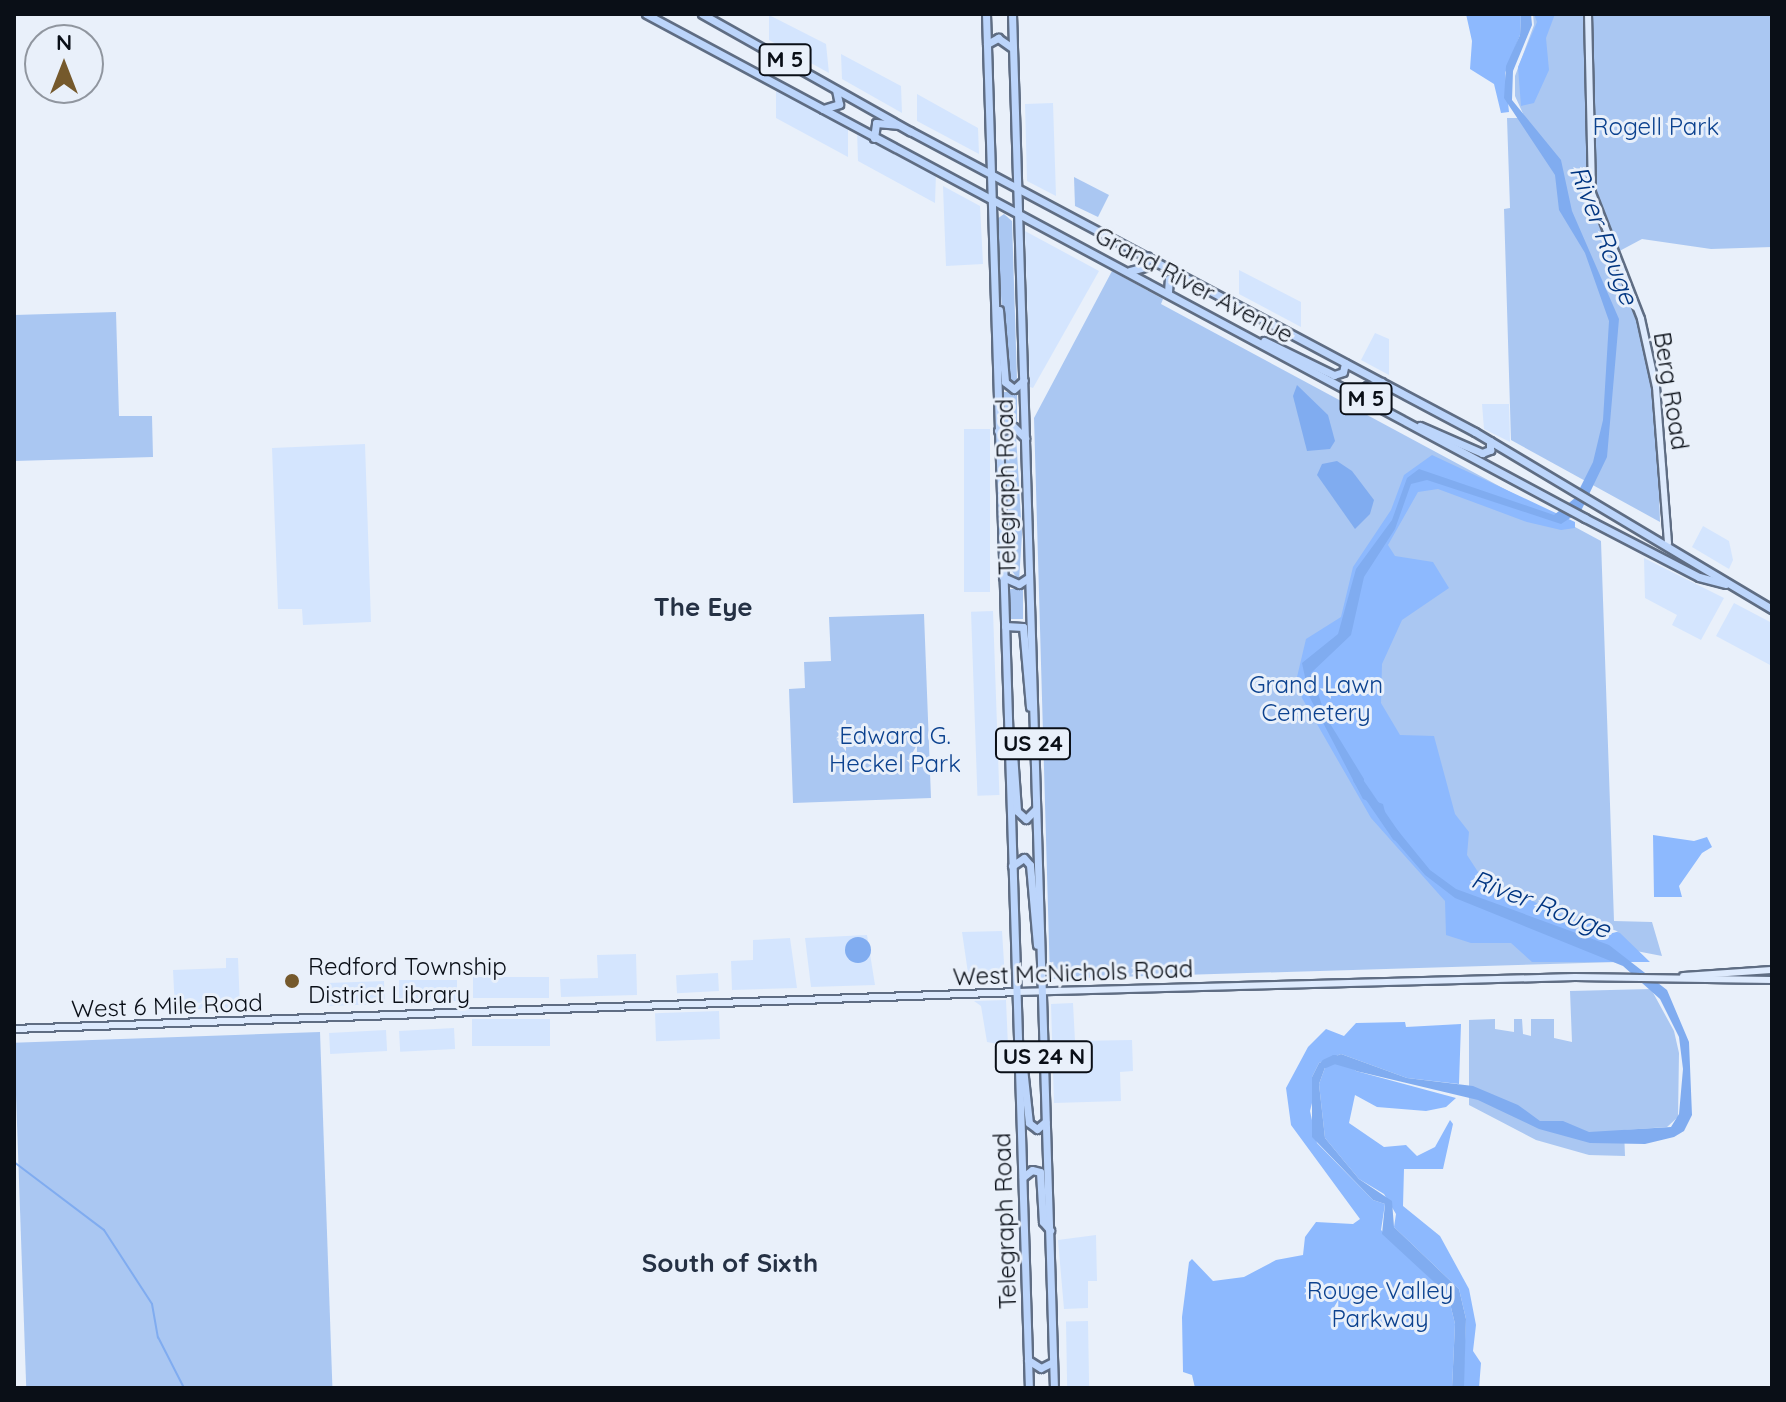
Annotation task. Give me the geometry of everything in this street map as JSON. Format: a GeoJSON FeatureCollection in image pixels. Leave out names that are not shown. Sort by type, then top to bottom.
{"type":"FeatureCollection","features":[{"type":"Feature","properties":{"kind":"main road","name":"Grand River Avenue"},"geometry":{"type":"LineString","coordinates":[[646,14],[991,202],[1168,292],[1585,518],[1665,559],[1727,584]]}},
{"type":"Feature","properties":{"kind":"main road","name":"Grand River Avenue"},"geometry":{"type":"LineString","coordinates":[[702,14],[899,125],[1490,441],[1668,544],[1727,584],[1772,609]]}},
{"type":"Feature","properties":{"kind":"main road","name":"Telegraph Road"},"geometry":{"type":"LineString","coordinates":[[986,14],[1029,1388]]}},
{"type":"Feature","properties":{"kind":"main road","name":"Telegraph Road"},"geometry":{"type":"LineString","coordinates":[[1012,14],[1054,1388]]}},
{"type":"Feature","properties":{"kind":"main road","name":"Berg Road"},"geometry":{"type":"LineString","coordinates":[[1588,14],[1592,193],[1633,295],[1656,387],[1668,544]]}},
{"type":"Feature","properties":{"kind":"main road"},"geometry":{"type":"LineString","coordinates":[[987,44],[998,38],[1011,47]]}},
{"type":"Feature","properties":{"kind":"main road"},"geometry":{"type":"LineString","coordinates":[[821,109],[839,104],[835,88]]}},
{"type":"Feature","properties":{"kind":"main road"},"geometry":{"type":"LineString","coordinates":[[874,138],[876,123],[899,125]]}},
{"type":"Feature","properties":{"kind":"main road"},"geometry":{"type":"LineString","coordinates":[[1127,271],[1141,270],[1147,256]]}},
{"type":"Feature","properties":{"kind":"main road"},"geometry":{"type":"LineString","coordinates":[[1168,292],[1169,279],[1181,275]]}},
{"type":"Feature","properties":{"kind":"main road"},"geometry":{"type":"LineString","coordinates":[[995,292],[1005,382],[1014,389],[1024,380]]}},
{"type":"Feature","properties":{"kind":"main road"},"geometry":{"type":"LineString","coordinates":[[1254,339],[1278,345],[1334,375],[1343,372],[1345,363]]}},
{"type":"Feature","properties":{"kind":"main road"},"geometry":{"type":"LineString","coordinates":[[1362,397],[1367,386],[1383,382]]}},
{"type":"Feature","properties":{"kind":"main road"},"geometry":{"type":"LineString","coordinates":[[1414,425],[1430,427],[1482,453],[1489,452],[1490,441]]}},
{"type":"Feature","properties":{"kind":"main road"},"geometry":{"type":"LineString","coordinates":[[998,431],[1012,427],[1025,438]]}},
{"type":"Feature","properties":{"kind":"main road"},"geometry":{"type":"LineString","coordinates":[[1640,546],[1649,534]]}},
{"type":"Feature","properties":{"kind":"main road"},"geometry":{"type":"LineString","coordinates":[[1665,559],[1668,544]]}},
{"type":"Feature","properties":{"kind":"main road"},"geometry":{"type":"LineString","coordinates":[[1003,577],[1019,584],[1028,578]]}},
{"type":"Feature","properties":{"kind":"main road"},"geometry":{"type":"LineString","coordinates":[[1005,626],[1023,627],[1026,694],[1033,712]]}},
{"type":"Feature","properties":{"kind":"main road"},"geometry":{"type":"LineString","coordinates":[[1008,721],[1017,811],[1026,819],[1035,809]]}},
{"type":"Feature","properties":{"kind":"main road","name":"Telegraph Road"},"geometry":{"type":"LineString","coordinates":[[1012,869],[1024,858],[1030,865],[1033,927],[1041,959]]}},
{"type":"Feature","properties":{"kind":"main road","name":"West McNichols Road"},"geometry":{"type":"LineString","coordinates":[[1683,976],[1772,970]]}},
{"type":"Feature","properties":{"kind":"main road","name":"West McNichols Road"},"geometry":{"type":"LineString","coordinates":[[465,1014],[1042,991],[1627,976],[1772,980]]}},
{"type":"Feature","properties":{"kind":"main road","name":"West 6 Mile Road"},"geometry":{"type":"LineString","coordinates":[[14,1029],[465,1014]]}},
{"type":"Feature","properties":{"kind":"main road","name":"Telegraph Road"},"geometry":{"type":"LineString","coordinates":[[1020,1052],[1026,1067],[1029,1123],[1037,1129],[1045,1122]]}},
{"type":"Feature","properties":{"kind":"main road"},"geometry":{"type":"LineString","coordinates":[[1023,1177],[1032,1170],[1040,1172],[1043,1222],[1050,1230]]}},
{"type":"Feature","properties":{"kind":"main road"},"geometry":{"type":"LineString","coordinates":[[1028,1360],[1038,1367],[1053,1362]]}},
{"type":"Feature","properties":{"kind":"shaded area"},"geometry":{"type":"Polygon","coordinates":[[[1521,14],[1531,14],[1532,25],[1513,71],[1512,100],[1561,160],[1572,211],[1619,319],[1607,457],[1581,511],[1561,524],[1427,480],[1411,484],[1395,529],[1364,577],[1351,635],[1311,673],[1326,717],[1364,779],[1363,790],[1369,799],[1383,804],[1386,816],[1430,870],[1456,889],[1609,945],[1667,990],[1689,1042],[1692,1115],[1684,1131],[1674,1137],[1645,1144],[1590,1143],[1539,1129],[1478,1100],[1356,1071],[1344,1058],[1327,1062],[1319,1084],[1325,1138],[1359,1179],[1392,1201],[1394,1227],[1459,1289],[1466,1319],[1464,1388],[1452,1388],[1455,1324],[1448,1295],[1382,1234],[1385,1204],[1373,1200],[1312,1137],[1312,1077],[1319,1063],[1341,1054],[1407,1078],[1473,1086],[1518,1105],[1540,1121],[1563,1121],[1589,1132],[1671,1127],[1679,1114],[1683,1069],[1679,1037],[1660,999],[1623,966],[1455,898],[1425,875],[1392,837],[1377,805],[1363,799],[1309,696],[1302,663],[1338,634],[1356,569],[1392,520],[1407,478],[1419,469],[1554,515],[1575,498],[1593,462],[1603,420],[1609,321],[1585,253],[1559,210],[1555,175],[1504,98],[1506,66],[1520,35],[1521,14]]]}},
{"type":"Feature","properties":{"kind":"shaded area"},"geometry":{"type":"Polygon","coordinates":[[[769,15],[826,44],[829,73],[769,40],[769,15]]]}},
{"type":"Feature","properties":{"kind":"shaded area"},"geometry":{"type":"Polygon","coordinates":[[[841,54],[901,86],[902,113],[842,79],[841,54]]]}},
{"type":"Feature","properties":{"kind":"shaded area"},"geometry":{"type":"Polygon","coordinates":[[[776,84],[848,125],[848,157],[776,118],[776,84]]]}},
{"type":"Feature","properties":{"kind":"shaded area"},"geometry":{"type":"Polygon","coordinates":[[[917,94],[978,128],[979,154],[917,121],[917,94]]]}},
{"type":"Feature","properties":{"kind":"shaded area"},"geometry":{"type":"Polygon","coordinates":[[[1053,103],[1056,196],[1027,181],[1025,104],[1053,103]]]}},
{"type":"Feature","properties":{"kind":"shaded area"},"geometry":{"type":"Polygon","coordinates":[[[857,130],[936,173],[935,203],[858,161],[857,130]]]}},
{"type":"Feature","properties":{"kind":"shaded area"},"geometry":{"type":"Polygon","coordinates":[[[943,186],[980,206],[983,264],[946,266],[943,186]]]}},
{"type":"Feature","properties":{"kind":"shaded area"},"geometry":{"type":"Polygon","coordinates":[[[1025,231],[1099,271],[1033,388],[1030,387],[1025,231]]]}},
{"type":"Feature","properties":{"kind":"shaded area"},"geometry":{"type":"Polygon","coordinates":[[[1239,270],[1301,302],[1301,327],[1239,294],[1239,270]]]}},
{"type":"Feature","properties":{"kind":"shaded area"},"geometry":{"type":"Polygon","coordinates":[[[1375,333],[1389,339],[1389,375],[1361,360],[1375,333]]]}},
{"type":"Feature","properties":{"kind":"shaded area"},"geometry":{"type":"Polygon","coordinates":[[[1297,385],[1328,415],[1335,441],[1330,449],[1307,451],[1293,396],[1297,385]]]}},
{"type":"Feature","properties":{"kind":"shaded area"},"geometry":{"type":"Polygon","coordinates":[[[1482,404],[1509,404],[1510,442],[1484,429],[1482,404]]]}},
{"type":"Feature","properties":{"kind":"shaded area"},"geometry":{"type":"Polygon","coordinates":[[[964,429],[990,429],[990,592],[964,592],[964,429]]]}},
{"type":"Feature","properties":{"kind":"shaded area"},"geometry":{"type":"Polygon","coordinates":[[[365,444],[371,622],[303,625],[302,609],[278,609],[272,448],[365,444]]]}},
{"type":"Feature","properties":{"kind":"shaded area"},"geometry":{"type":"Polygon","coordinates":[[[1337,461],[1352,471],[1374,500],[1370,514],[1355,529],[1317,475],[1322,464],[1337,461]]]}},
{"type":"Feature","properties":{"kind":"shaded area"},"geometry":{"type":"Polygon","coordinates":[[[1703,526],[1729,541],[1733,560],[1729,569],[1692,547],[1703,526]]]}},
{"type":"Feature","properties":{"kind":"shaded area"},"geometry":{"type":"Polygon","coordinates":[[[1644,558],[1724,598],[1701,640],[1672,625],[1677,615],[1645,598],[1644,558]]]}},
{"type":"Feature","properties":{"kind":"shaded area"},"geometry":{"type":"Polygon","coordinates":[[[1734,603],[1772,623],[1772,666],[1716,636],[1734,603]]]}},
{"type":"Feature","properties":{"kind":"shaded area"},"geometry":{"type":"Polygon","coordinates":[[[993,611],[999,795],[977,796],[971,612],[993,611]]]}},
{"type":"Feature","properties":{"kind":"shaded area"},"geometry":{"type":"Polygon","coordinates":[[[1002,931],[1005,979],[969,980],[962,932],[1002,931]]]}},
{"type":"Feature","properties":{"kind":"shaded area"},"geometry":{"type":"Polygon","coordinates":[[[867,935],[875,985],[811,987],[805,938],[867,935]]]}},
{"type":"Feature","properties":{"kind":"shaded area"},"geometry":{"type":"Polygon","coordinates":[[[858,937],[867,941],[871,950],[867,959],[858,963],[849,959],[845,950],[849,941],[858,937]]]}},
{"type":"Feature","properties":{"kind":"shaded area"},"geometry":{"type":"Polygon","coordinates":[[[790,938],[797,988],[732,990],[731,961],[753,960],[753,940],[790,938]]]}},
{"type":"Feature","properties":{"kind":"shaded area"},"geometry":{"type":"Polygon","coordinates":[[[636,954],[637,995],[561,997],[560,979],[598,978],[597,955],[636,954]]]}},
{"type":"Feature","properties":{"kind":"shaded area"},"geometry":{"type":"Polygon","coordinates":[[[226,958],[238,958],[240,1008],[175,1010],[173,970],[226,968],[226,958]]]}},
{"type":"Feature","properties":{"kind":"shaded area"},"geometry":{"type":"Polygon","coordinates":[[[718,973],[719,991],[677,993],[676,975],[718,973]]]}},
{"type":"Feature","properties":{"kind":"shaded area"},"geometry":{"type":"Polygon","coordinates":[[[473,977],[549,977],[549,998],[473,998],[473,977]]]}},
{"type":"Feature","properties":{"kind":"shaded area"},"geometry":{"type":"Polygon","coordinates":[[[399,980],[457,980],[457,1001],[399,1001],[399,980]]]}},
{"type":"Feature","properties":{"kind":"shaded area"},"geometry":{"type":"Polygon","coordinates":[[[384,981],[385,1004],[329,1006],[328,983],[384,981]]]}},
{"type":"Feature","properties":{"kind":"shaded area"},"geometry":{"type":"Polygon","coordinates":[[[1006,1000],[1008,1046],[987,1042],[981,1006],[974,1001],[1006,1000]]]}},
{"type":"Feature","properties":{"kind":"shaded area"},"geometry":{"type":"Polygon","coordinates":[[[1073,1003],[1075,1041],[1132,1040],[1133,1071],[1120,1072],[1121,1101],[1054,1103],[1051,1004],[1073,1003]]]}},
{"type":"Feature","properties":{"kind":"shaded area"},"geometry":{"type":"Polygon","coordinates":[[[719,1011],[720,1039],[656,1041],[655,1013],[719,1011]]]}},
{"type":"Feature","properties":{"kind":"shaded area"},"geometry":{"type":"Polygon","coordinates":[[[472,1019],[550,1019],[550,1046],[472,1046],[472,1019]]]}},
{"type":"Feature","properties":{"kind":"shaded area"},"geometry":{"type":"Polygon","coordinates":[[[454,1028],[455,1049],[400,1052],[399,1031],[454,1028]]]}},
{"type":"Feature","properties":{"kind":"shaded area"},"geometry":{"type":"Polygon","coordinates":[[[386,1030],[387,1051],[330,1054],[329,1033],[386,1030]]]}},
{"type":"Feature","properties":{"kind":"shaded area"},"geometry":{"type":"Polygon","coordinates":[[[1096,1235],[1097,1281],[1088,1281],[1088,1308],[1064,1309],[1058,1240],[1096,1235]]]}},
{"type":"Feature","properties":{"kind":"shaded area"},"geometry":{"type":"Polygon","coordinates":[[[1066,1321],[1088,1321],[1089,1387],[1067,1387],[1066,1321]]]}},
{"type":"Feature","properties":{"kind":"green space"},"geometry":{"type":"Polygon","coordinates":[[[1466,14],[1521,14],[1520,35],[1505,73],[1509,112],[1501,113],[1494,84],[1470,69],[1472,41],[1466,14]]]}},
{"type":"Feature","properties":{"kind":"green space","name":"Rogell Park"},"geometry":{"type":"Polygon","coordinates":[[[1533,14],[1772,14],[1772,247],[1711,249],[1642,239],[1612,255],[1632,296],[1646,351],[1657,434],[1660,522],[1511,440],[1504,209],[1510,208],[1507,118],[1525,118],[1515,96],[1515,76],[1534,25],[1533,14]]]}},
{"type":"Feature","properties":{"kind":"green space"},"geometry":{"type":"Polygon","coordinates":[[[1534,14],[1555,14],[1546,38],[1549,70],[1534,103],[1521,106],[1518,67],[1537,22],[1534,14]]]}},
{"type":"Feature","properties":{"kind":"green space"},"geometry":{"type":"Polygon","coordinates":[[[1074,177],[1109,195],[1098,217],[1075,206],[1074,177]]]}},
{"type":"Feature","properties":{"kind":"green space"},"geometry":{"type":"Polygon","coordinates":[[[1004,214],[1012,221],[1017,379],[1012,385],[1006,376],[999,263],[997,219],[1004,214]]]}},
{"type":"Feature","properties":{"kind":"green space","name":"Grand Lawn Cemetery"},"geometry":{"type":"Polygon","coordinates":[[[1112,271],[1163,299],[1161,304],[1601,541],[1614,921],[1652,922],[1662,956],[1631,950],[1618,962],[1050,979],[1034,418],[1112,271]]]}},
{"type":"Feature","properties":{"kind":"green space"},"geometry":{"type":"Polygon","coordinates":[[[116,312],[119,416],[152,416],[153,457],[14,461],[14,315],[116,312]]]}},
{"type":"Feature","properties":{"kind":"green space"},"geometry":{"type":"Polygon","coordinates":[[[1003,392],[1017,392],[1017,425],[1005,423],[1003,392]]]}},
{"type":"Feature","properties":{"kind":"green space"},"geometry":{"type":"Polygon","coordinates":[[[1011,431],[1016,436],[1022,534],[1019,581],[1012,571],[1006,478],[1005,436],[1011,431]]]}},
{"type":"Feature","properties":{"kind":"green space"},"geometry":{"type":"Polygon","coordinates":[[[1432,455],[1575,522],[1575,528],[1561,530],[1527,522],[1438,489],[1418,492],[1388,545],[1395,556],[1433,562],[1449,588],[1402,620],[1382,664],[1381,703],[1400,735],[1434,736],[1455,814],[1469,832],[1467,855],[1480,875],[1559,914],[1620,933],[1650,962],[1532,962],[1511,943],[1471,943],[1446,935],[1445,901],[1371,818],[1302,698],[1297,677],[1306,639],[1341,617],[1353,567],[1391,510],[1404,475],[1432,455]]]}},
{"type":"Feature","properties":{"kind":"green space"},"geometry":{"type":"Polygon","coordinates":[[[1010,589],[1023,589],[1023,619],[1010,619],[1010,589]]]}},
{"type":"Feature","properties":{"kind":"green space","name":"Edward G. Heckel Park"},"geometry":{"type":"Polygon","coordinates":[[[924,614],[931,798],[793,803],[789,689],[805,688],[804,662],[831,661],[829,617],[924,614]]]}},
{"type":"Feature","properties":{"kind":"green space"},"geometry":{"type":"Polygon","coordinates":[[[1653,835],[1694,841],[1707,837],[1712,847],[1702,853],[1679,886],[1682,897],[1654,897],[1653,835]]]}},
{"type":"Feature","properties":{"kind":"green space"},"geometry":{"type":"Polygon","coordinates":[[[1651,989],[1674,1031],[1679,1053],[1678,1117],[1667,1127],[1624,1130],[1625,1156],[1589,1155],[1536,1140],[1469,1105],[1469,1020],[1495,1019],[1495,1029],[1514,1032],[1514,1019],[1522,1019],[1523,1034],[1531,1036],[1531,1019],[1554,1019],[1554,1038],[1572,1042],[1570,991],[1651,989]]]}},
{"type":"Feature","properties":{"kind":"green space","name":"Rouge Valley Parkway"},"geometry":{"type":"Polygon","coordinates":[[[1405,1022],[1406,1027],[1461,1024],[1459,1084],[1407,1078],[1341,1054],[1319,1063],[1312,1077],[1315,1091],[1310,1111],[1317,1143],[1373,1200],[1385,1204],[1381,1230],[1448,1295],[1455,1324],[1452,1388],[1195,1388],[1192,1375],[1183,1372],[1182,1317],[1189,1262],[1192,1259],[1213,1281],[1244,1277],[1276,1260],[1303,1255],[1305,1237],[1316,1222],[1353,1224],[1360,1219],[1291,1125],[1286,1088],[1308,1047],[1326,1029],[1344,1036],[1356,1023],[1405,1022]]]}},
{"type":"Feature","properties":{"kind":"green space"},"geometry":{"type":"Polygon","coordinates":[[[320,1032],[332,1388],[26,1388],[14,1043],[320,1032]]]}},
{"type":"Feature","properties":{"kind":"green space"},"geometry":{"type":"Polygon","coordinates":[[[1344,1058],[1356,1071],[1456,1098],[1446,1107],[1426,1111],[1377,1107],[1355,1095],[1349,1123],[1384,1147],[1406,1145],[1417,1156],[1435,1147],[1450,1120],[1453,1124],[1443,1169],[1404,1169],[1403,1206],[1440,1236],[1469,1289],[1476,1325],[1473,1351],[1481,1363],[1479,1388],[1464,1388],[1466,1319],[1459,1289],[1394,1227],[1396,1214],[1384,1194],[1359,1179],[1325,1138],[1319,1084],[1327,1062],[1344,1058]]]}},
{"type":"Feature","properties":{"kind":"waterway","name":"River Rouge"},"geometry":{"type":"LineString","coordinates":[[1357,779],[1396,836]]}},
{"type":"Feature","properties":{"kind":"waterway","name":"River Rouge"},"geometry":{"type":"LineString","coordinates":[[1325,1063],[1334,1059],[1359,1066]]}},
{"type":"Feature","properties":{"kind":"waterway"},"geometry":{"type":"LineString","coordinates":[[14,1162],[104,1230],[152,1304],[158,1337],[184,1388]]}},
{"type":"Feature","properties":{"kind":"place","name":"Redford Township District Library"},"geometry":{"type":"Point","coordinates":[292,981]}},
{"type":"Feature","properties":{"kind":"district","name":"The Eye"},"geometry":{"type":"Point","coordinates":[703,607]}},
{"type":"Feature","properties":{"kind":"district","name":"South of Sixth"},"geometry":{"type":"Point","coordinates":[730,1263]}}]}
